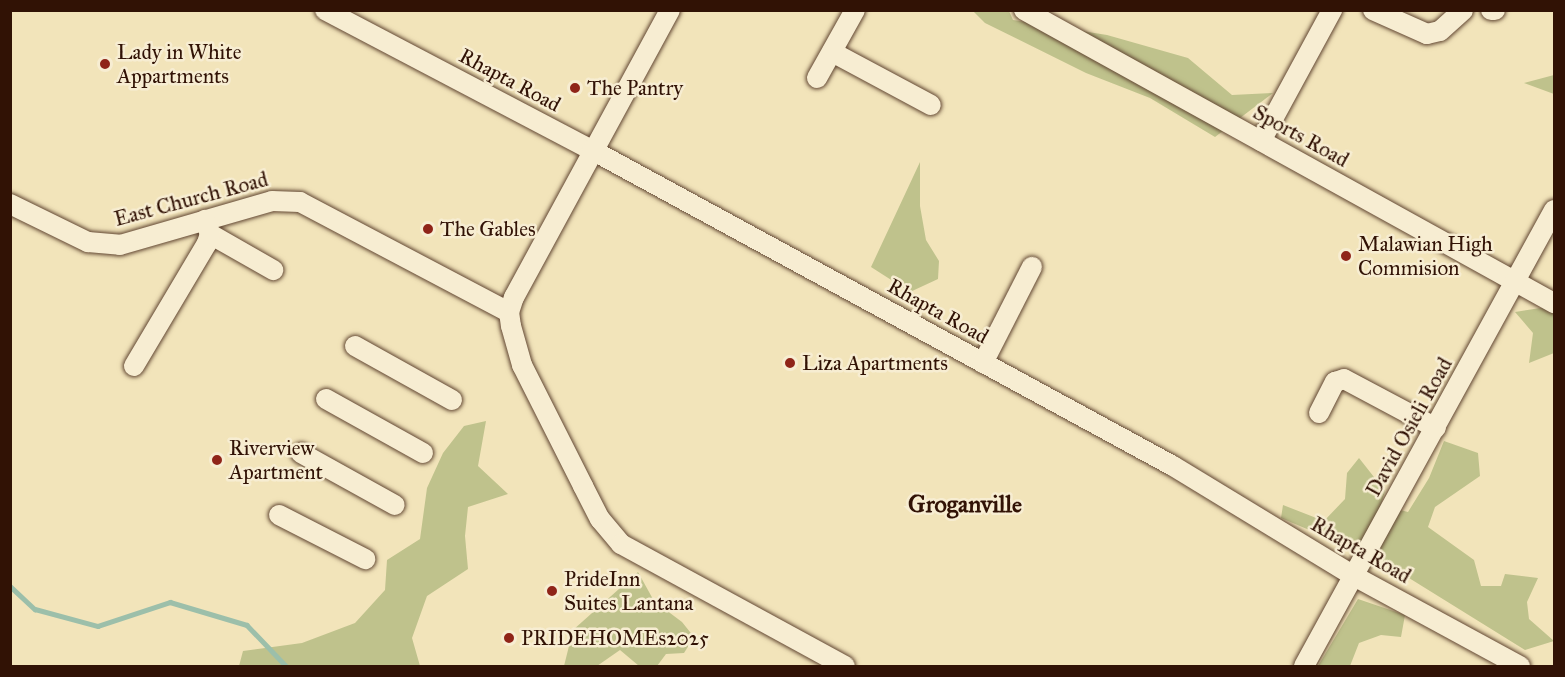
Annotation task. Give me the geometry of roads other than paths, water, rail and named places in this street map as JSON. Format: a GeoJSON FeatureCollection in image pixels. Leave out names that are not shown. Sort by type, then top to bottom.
{"type":"FeatureCollection","features":[{"type":"Feature","properties":{"kind":"street","name":"Rhapta Road"},"geometry":{"type":"LineString","coordinates":[[325,10],[592,150],[1173,466],[1354,576],[1520,666]]}},
{"type":"Feature","properties":{"kind":"street"},"geometry":{"type":"LineString","coordinates":[[670,10],[592,150],[509,312],[522,365],[608,530],[621,544],[845,666]]}},
{"type":"Feature","properties":{"kind":"street"},"geometry":{"type":"LineString","coordinates":[[817,78],[855,10]]}},
{"type":"Feature","properties":{"kind":"street","name":"Sports Road"},"geometry":{"type":"LineString","coordinates":[[1024,10],[1554,303]]}},
{"type":"Feature","properties":{"kind":"street"},"geometry":{"type":"LineString","coordinates":[[1261,141],[1332,10]]}},
{"type":"Feature","properties":{"kind":"street"},"geometry":{"type":"LineString","coordinates":[[1373,10],[1427,34],[1440,31],[1463,10]]}},
{"type":"Feature","properties":{"kind":"street"},"geometry":{"type":"LineString","coordinates":[[832,52],[931,105]]}},
{"type":"Feature","properties":{"kind":"street","name":"East Church Road"},"geometry":{"type":"LineString","coordinates":[[10,204],[74,236],[104,244],[126,244],[208,227],[272,201],[300,202],[509,312]]}},
{"type":"Feature","properties":{"kind":"street","name":"David Osieli Road"},"geometry":{"type":"LineString","coordinates":[[1304,666],[1516,284],[1554,210]]}},
{"type":"Feature","properties":{"kind":"street"},"geometry":{"type":"LineString","coordinates":[[134,366],[208,227],[273,270]]}},
{"type":"Feature","properties":{"kind":"street"},"geometry":{"type":"LineString","coordinates":[[983,363],[1032,267]]}},
{"type":"Feature","properties":{"kind":"street"},"geometry":{"type":"LineString","coordinates":[[354,346],[452,400]]}},
{"type":"Feature","properties":{"kind":"street"},"geometry":{"type":"LineString","coordinates":[[1319,413],[1335,382],[1344,379],[1436,428]]}},
{"type":"Feature","properties":{"kind":"street"},"geometry":{"type":"LineString","coordinates":[[326,399],[423,453]]}},
{"type":"Feature","properties":{"kind":"street"},"geometry":{"type":"LineString","coordinates":[[301,453],[395,505]]}},
{"type":"Feature","properties":{"kind":"street"},"geometry":{"type":"LineString","coordinates":[[279,515],[365,559]]}},
{"type":"Feature","properties":{"kind":"waterway"},"geometry":{"type":"LineString","coordinates":[[10,586],[35,609],[98,626],[170,602],[247,625],[286,666]]}},
{"type":"Feature","properties":{"kind":"place","name":"Lady in White Appartments"},"geometry":{"type":"Point","coordinates":[105,64]}},
{"type":"Feature","properties":{"kind":"place","name":"The Pantry"},"geometry":{"type":"Point","coordinates":[575,88]}},
{"type":"Feature","properties":{"kind":"place","name":"The Gables"},"geometry":{"type":"Point","coordinates":[428,229]}},
{"type":"Feature","properties":{"kind":"place","name":"Malawian High Commision"},"geometry":{"type":"Point","coordinates":[1346,256]}},
{"type":"Feature","properties":{"kind":"place","name":"Liza Apartments"},"geometry":{"type":"Point","coordinates":[790,363]}},
{"type":"Feature","properties":{"kind":"place","name":"Riverview Apartment"},"geometry":{"type":"Point","coordinates":[217,460]}},
{"type":"Feature","properties":{"kind":"place","name":"PrideInn Suites Lantana"},"geometry":{"type":"Point","coordinates":[552,591]}},
{"type":"Feature","properties":{"kind":"place","name":"PRIDEHOMEs2025"},"geometry":{"type":"Point","coordinates":[509,638]}},
{"type":"Feature","properties":{"kind":"district","name":"Groganville"},"geometry":{"type":"Point","coordinates":[965,505]}}]}
